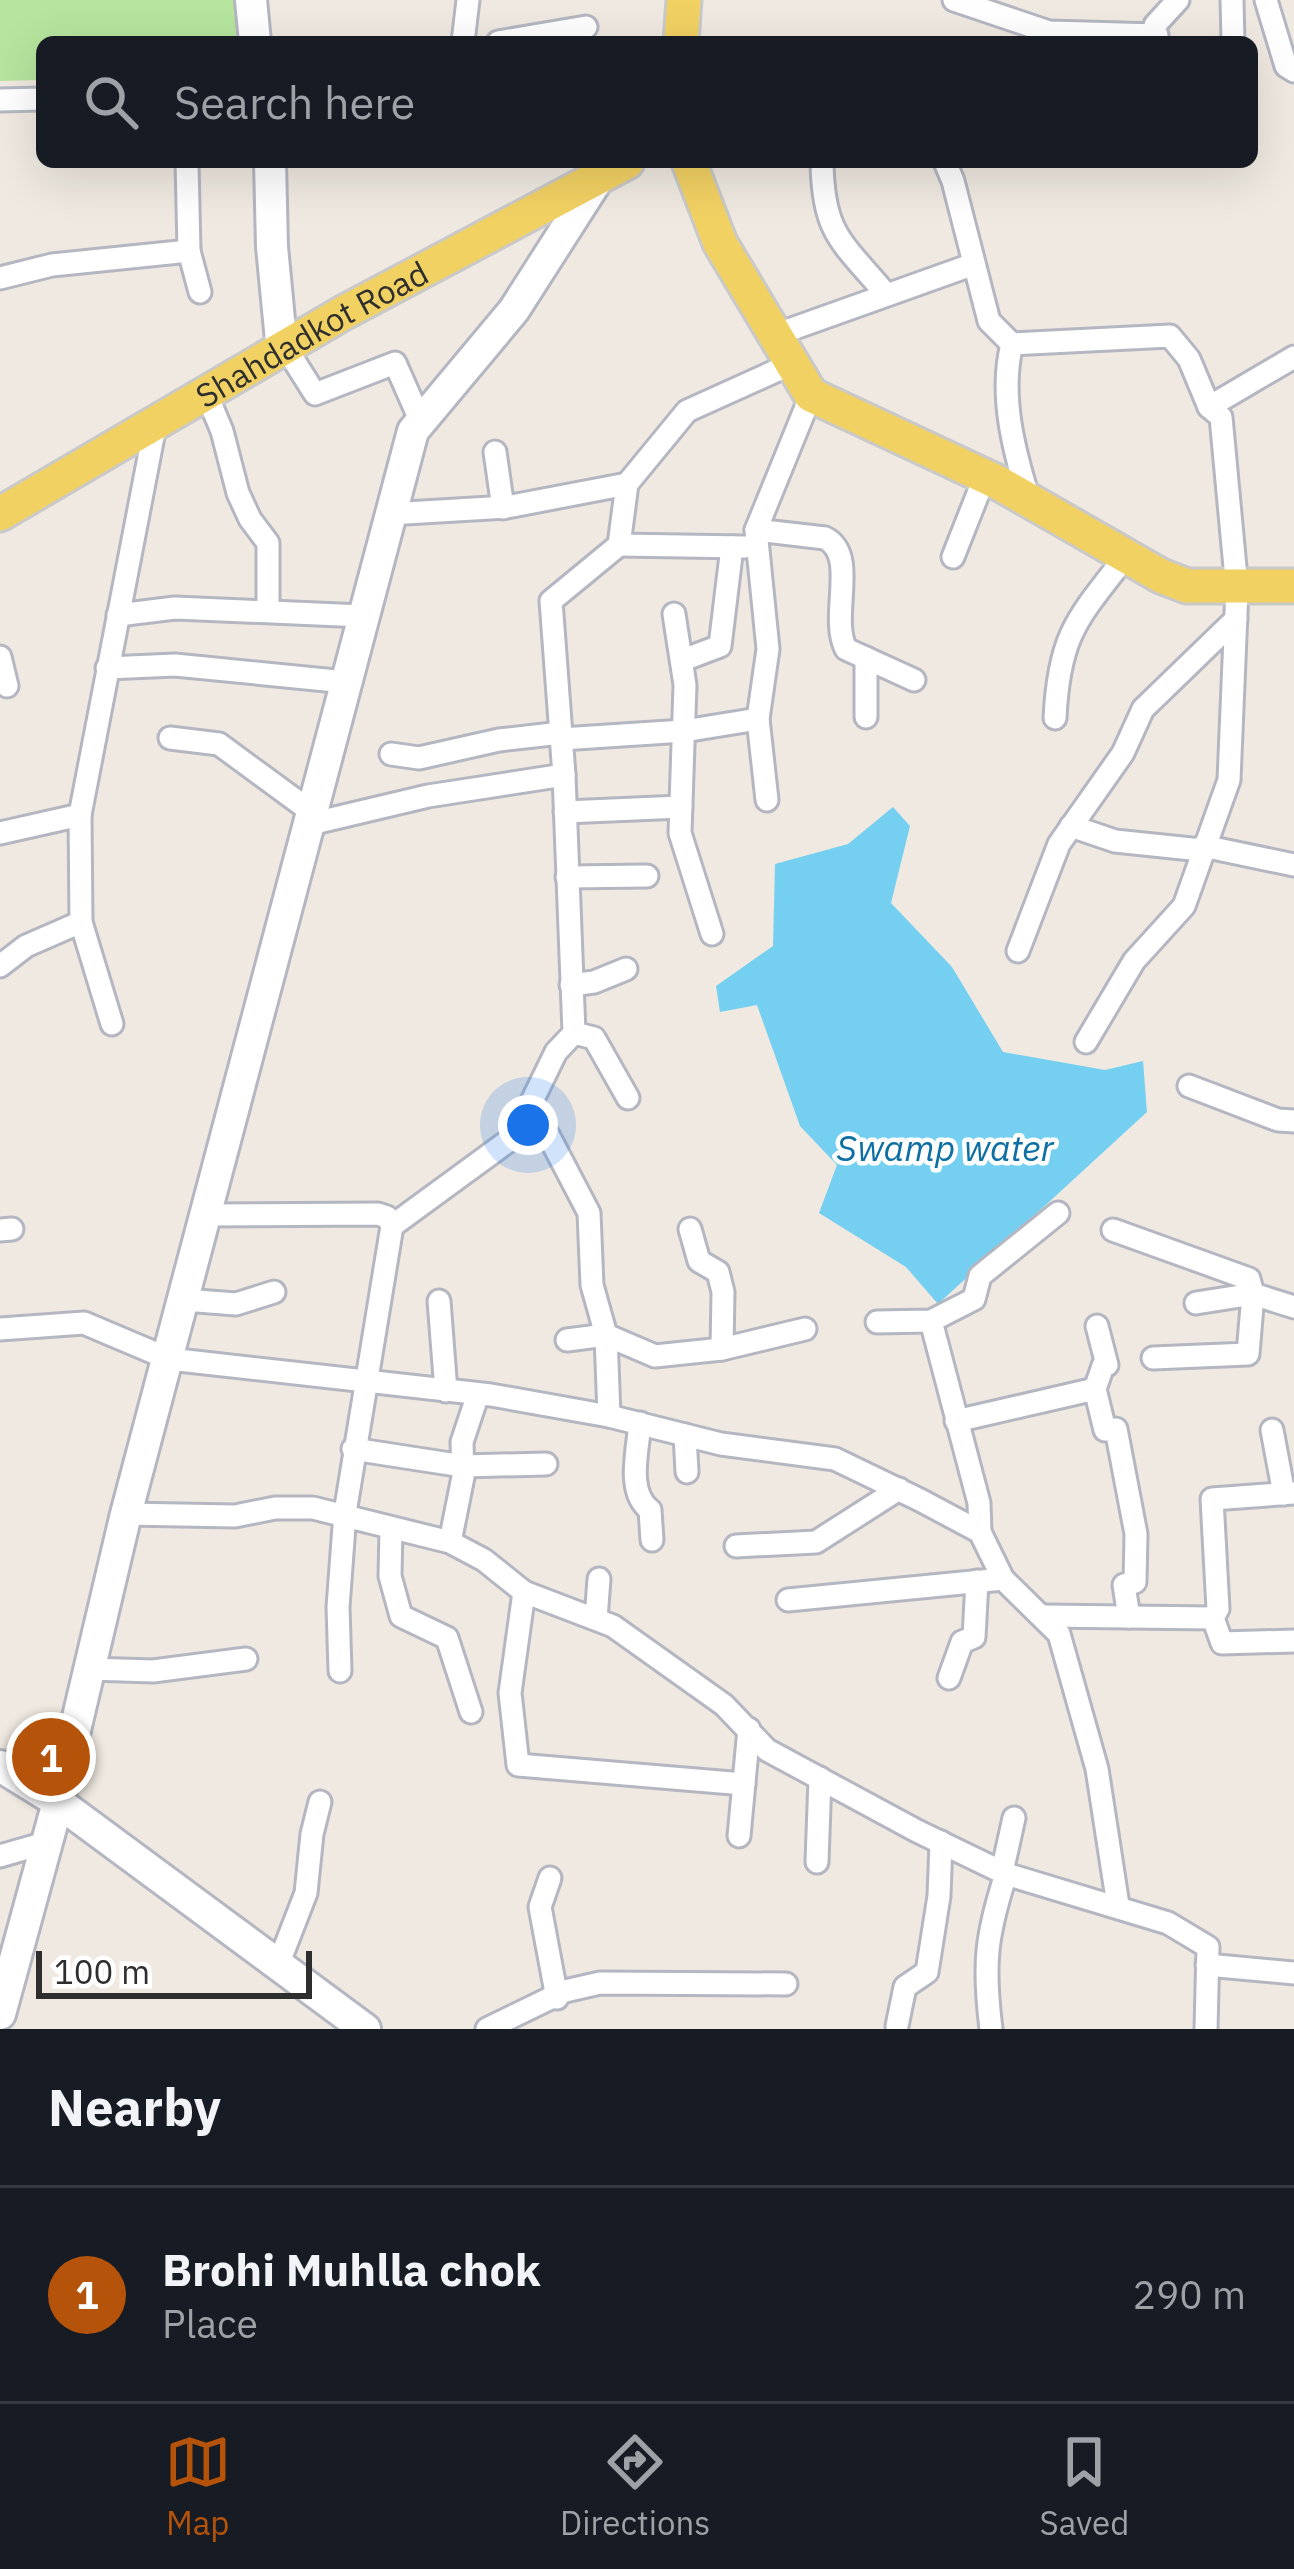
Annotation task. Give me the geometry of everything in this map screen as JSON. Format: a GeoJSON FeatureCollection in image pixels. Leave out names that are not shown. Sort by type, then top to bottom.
{"type":"FeatureCollection","features":[{"type":"Feature","properties":{"kind":"main road"},"geometry":{"type":"LineString","coordinates":[[251,0],[254,36]]}},
{"type":"Feature","properties":{"kind":"main road"},"geometry":{"type":"LineString","coordinates":[[681,36],[684,0]]}},
{"type":"Feature","properties":{"kind":"main road"},"geometry":{"type":"LineString","coordinates":[[270,168],[272,247],[284,350]]}},
{"type":"Feature","properties":{"kind":"main road"},"geometry":{"type":"LineString","coordinates":[[0,2014],[58,1802],[126,1514],[412,431],[514,310],[614,168]]}},
{"type":"Feature","properties":{"kind":"main road","name":"Shahdadkot Road"},"geometry":{"type":"LineString","coordinates":[[0,514],[362,302],[614,168]]}},
{"type":"Feature","properties":{"kind":"main road"},"geometry":{"type":"LineString","coordinates":[[691,168],[720,243],[811,395],[985,476],[1187,586],[1236,604],[1294,586]]}},
{"type":"Feature","properties":{"kind":"main road"},"geometry":{"type":"LineString","coordinates":[[0,1766],[58,1802],[364,2029]]}},
{"type":"Feature","properties":{"kind":"street"},"geometry":{"type":"LineString","coordinates":[[464,36],[468,0]]}},
{"type":"Feature","properties":{"kind":"street"},"geometry":{"type":"LineString","coordinates":[[954,0],[1049,32],[1091,36]]}},
{"type":"Feature","properties":{"kind":"street"},"geometry":{"type":"LineString","coordinates":[[1232,0],[1233,36]]}},
{"type":"Feature","properties":{"kind":"street"},"geometry":{"type":"LineString","coordinates":[[1266,0],[1286,66],[1294,71]]}},
{"type":"Feature","properties":{"kind":"street"},"geometry":{"type":"LineString","coordinates":[[1156,36],[1155,25],[1170,2]]}},
{"type":"Feature","properties":{"kind":"street"},"geometry":{"type":"LineString","coordinates":[[533,36],[586,27]]}},
{"type":"Feature","properties":{"kind":"street"},"geometry":{"type":"LineString","coordinates":[[0,100],[36,99]]}},
{"type":"Feature","properties":{"kind":"street"},"geometry":{"type":"LineString","coordinates":[[187,168],[189,251],[200,292]]}},
{"type":"Feature","properties":{"kind":"street"},"geometry":{"type":"LineString","coordinates":[[822,168],[823,208],[837,236],[885,293]]}},
{"type":"Feature","properties":{"kind":"street"},"geometry":{"type":"LineString","coordinates":[[948,168],[989,321],[1012,344],[1171,336],[1189,359],[1209,407],[1221,418],[1236,604],[1229,780],[1184,906],[1134,961],[1086,1042]]}},
{"type":"Feature","properties":{"kind":"street"},"geometry":{"type":"LineString","coordinates":[[0,278],[52,265],[189,251]]}},
{"type":"Feature","properties":{"kind":"street"},"geometry":{"type":"LineString","coordinates":[[620,545],[627,484],[687,411],[834,317],[885,293],[974,263]]}},
{"type":"Feature","properties":{"kind":"street"},"geometry":{"type":"LineString","coordinates":[[1012,344],[1008,360],[1013,448],[1028,500]]}},
{"type":"Feature","properties":{"kind":"street"},"geometry":{"type":"LineString","coordinates":[[284,350],[315,394],[395,363],[421,422]]}},
{"type":"Feature","properties":{"kind":"street"},"geometry":{"type":"LineString","coordinates":[[1209,407],[1294,357]]}},
{"type":"Feature","properties":{"kind":"street"},"geometry":{"type":"LineString","coordinates":[[206,393],[238,493],[268,542],[268,611]]}},
{"type":"Feature","properties":{"kind":"street"},"geometry":{"type":"LineString","coordinates":[[767,800],[758,719],[768,649],[757,539],[811,395]]}},
{"type":"Feature","properties":{"kind":"street"},"geometry":{"type":"LineString","coordinates":[[112,1024],[81,922],[80,814],[156,420]]}},
{"type":"Feature","properties":{"kind":"street"},"geometry":{"type":"LineString","coordinates":[[495,452],[502,508]]}},
{"type":"Feature","properties":{"kind":"street"},"geometry":{"type":"LineString","coordinates":[[953,557],[985,476]]}},
{"type":"Feature","properties":{"kind":"street"},"geometry":{"type":"LineString","coordinates":[[389,514],[502,508],[627,484]]}},
{"type":"Feature","properties":{"kind":"street"},"geometry":{"type":"LineString","coordinates":[[392,1226],[515,1136],[556,1052],[574,1033],[564,775],[551,601],[620,545],[732,547],[757,539],[825,538],[842,554],[841,639],[846,649],[914,680]]}},
{"type":"Feature","properties":{"kind":"street"},"geometry":{"type":"LineString","coordinates":[[683,660],[720,646],[732,547]]}},
{"type":"Feature","properties":{"kind":"street"},"geometry":{"type":"LineString","coordinates":[[1055,718],[1058,670],[1075,621],[1126,556]]}},
{"type":"Feature","properties":{"kind":"street"},"geometry":{"type":"LineString","coordinates":[[1018,951],[1059,844],[1123,753],[1143,709],[1236,604]]}},
{"type":"Feature","properties":{"kind":"street"},"geometry":{"type":"LineString","coordinates":[[118,615],[175,608],[363,616]]}},
{"type":"Feature","properties":{"kind":"street"},"geometry":{"type":"LineString","coordinates":[[674,614],[683,660],[684,854],[712,934]]}},
{"type":"Feature","properties":{"kind":"street"},"geometry":{"type":"LineString","coordinates":[[0,658],[8,686]]}},
{"type":"Feature","properties":{"kind":"street"},"geometry":{"type":"LineString","coordinates":[[866,658],[866,717]]}},
{"type":"Feature","properties":{"kind":"street"},"geometry":{"type":"LineString","coordinates":[[107,668],[175,664],[346,682]]}},
{"type":"Feature","properties":{"kind":"street"},"geometry":{"type":"LineString","coordinates":[[392,754],[419,758],[499,740],[684,730],[758,719]]}},
{"type":"Feature","properties":{"kind":"street"},"geometry":{"type":"LineString","coordinates":[[170,738],[220,744],[311,818],[564,775]]}},
{"type":"Feature","properties":{"kind":"street"},"geometry":{"type":"LineString","coordinates":[[565,812],[681,807]]}},
{"type":"Feature","properties":{"kind":"street"},"geometry":{"type":"LineString","coordinates":[[0,833],[80,814]]}},
{"type":"Feature","properties":{"kind":"street"},"geometry":{"type":"LineString","coordinates":[[1071,826],[1115,841],[1202,848],[1294,865]]}},
{"type":"Feature","properties":{"kind":"street"},"geometry":{"type":"LineString","coordinates":[[567,877],[647,876]]}},
{"type":"Feature","properties":{"kind":"street"},"geometry":{"type":"LineString","coordinates":[[0,966],[26,946],[81,922]]}},
{"type":"Feature","properties":{"kind":"street"},"geometry":{"type":"LineString","coordinates":[[572,985],[626,969]]}},
{"type":"Feature","properties":{"kind":"street"},"geometry":{"type":"LineString","coordinates":[[574,1033],[594,1038],[628,1098]]}},
{"type":"Feature","properties":{"kind":"street"},"geometry":{"type":"LineString","coordinates":[[1189,1086],[1278,1120],[1294,1121]]}},
{"type":"Feature","properties":{"kind":"street"},"geometry":{"type":"LineString","coordinates":[[532,1104],[589,1213],[592,1285],[606,1335],[609,1416]]}},
{"type":"Feature","properties":{"kind":"street"},"geometry":{"type":"LineString","coordinates":[[877,1322],[931,1321],[974,1299],[980,1276],[1058,1213]]}},
{"type":"Feature","properties":{"kind":"street"},"geometry":{"type":"LineString","coordinates":[[207,1215],[378,1214],[392,1226],[345,1513],[338,1606],[340,1671]]}},
{"type":"Feature","properties":{"kind":"street"},"geometry":{"type":"LineString","coordinates":[[690,1229],[699,1261],[718,1272],[723,1292],[722,1349]]}},
{"type":"Feature","properties":{"kind":"street"},"geometry":{"type":"LineString","coordinates":[[1113,1230],[1250,1279],[1248,1354],[1153,1358]]}},
{"type":"Feature","properties":{"kind":"street"},"geometry":{"type":"LineString","coordinates":[[184,1300],[236,1304],[274,1292]]}},
{"type":"Feature","properties":{"kind":"street"},"geometry":{"type":"LineString","coordinates":[[1196,1303],[1253,1294],[1294,1307]]}},
{"type":"Feature","properties":{"kind":"street"},"geometry":{"type":"LineString","coordinates":[[439,1301],[446,1391]]}},
{"type":"Feature","properties":{"kind":"street"},"geometry":{"type":"LineString","coordinates":[[931,1321],[979,1503],[980,1532],[1004,1579],[1059,1634],[1096,1769],[1118,1905]]}},
{"type":"Feature","properties":{"kind":"street"},"geometry":{"type":"LineString","coordinates":[[0,1329],[84,1323],[169,1359],[478,1394],[609,1416],[738,1446],[835,1459],[980,1532]]}},
{"type":"Feature","properties":{"kind":"street"},"geometry":{"type":"LineString","coordinates":[[1097,1325],[1107,1365],[1096,1389],[1105,1430],[1116,1429],[1136,1534],[1135,1582],[1124,1586],[1129,1617]]}},
{"type":"Feature","properties":{"kind":"street"},"geometry":{"type":"LineString","coordinates":[[567,1340],[606,1335],[655,1356],[722,1349],[805,1329]]}},
{"type":"Feature","properties":{"kind":"street"},"geometry":{"type":"LineString","coordinates":[[956,1421],[1096,1389]]}},
{"type":"Feature","properties":{"kind":"street"},"geometry":{"type":"LineString","coordinates":[[450,1542],[463,1466],[462,1442],[478,1394]]}},
{"type":"Feature","properties":{"kind":"street"},"geometry":{"type":"LineString","coordinates":[[640,1423],[635,1486],[641,1504],[650,1510],[652,1540]]}},
{"type":"Feature","properties":{"kind":"street"},"geometry":{"type":"LineString","coordinates":[[1271,1430],[1289,1494],[1212,1499],[1218,1609],[1213,1618],[1222,1643],[1294,1641]]}},
{"type":"Feature","properties":{"kind":"street"},"geometry":{"type":"LineString","coordinates":[[685,1435],[687,1472]]}},
{"type":"Feature","properties":{"kind":"street"},"geometry":{"type":"LineString","coordinates":[[733,1472],[738,1446]]}},
{"type":"Feature","properties":{"kind":"street"},"geometry":{"type":"LineString","coordinates":[[353,1449],[463,1466],[546,1464]]}},
{"type":"Feature","properties":{"kind":"street"},"geometry":{"type":"LineString","coordinates":[[736,1546],[817,1542],[899,1489]]}},
{"type":"Feature","properties":{"kind":"street"},"geometry":{"type":"LineString","coordinates":[[126,1514],[235,1516],[294,1508],[345,1513],[450,1542],[524,1592],[613,1626],[692,1681],[767,1750],[1004,1873],[1168,1923],[1208,1947],[1206,2029]]}},
{"type":"Feature","properties":{"kind":"street"},"geometry":{"type":"LineString","coordinates":[[391,1528],[390,1576],[401,1616],[447,1638],[471,1712]]}},
{"type":"Feature","properties":{"kind":"street"},"geometry":{"type":"LineString","coordinates":[[596,1619],[598,1579]]}},
{"type":"Feature","properties":{"kind":"street"},"geometry":{"type":"LineString","coordinates":[[788,1600],[1004,1579]]}},
{"type":"Feature","properties":{"kind":"street"},"geometry":{"type":"LineString","coordinates":[[949,1678],[962,1642],[974,1637],[977,1581]]}},
{"type":"Feature","properties":{"kind":"street"},"geometry":{"type":"LineString","coordinates":[[524,1592],[511,1693],[518,1765],[745,1784]]}},
{"type":"Feature","properties":{"kind":"street"},"geometry":{"type":"LineString","coordinates":[[1045,1616],[1213,1618]]}},
{"type":"Feature","properties":{"kind":"street"},"geometry":{"type":"LineString","coordinates":[[89,1669],[153,1671],[246,1659]]}},
{"type":"Feature","properties":{"kind":"street"},"geometry":{"type":"LineString","coordinates":[[739,1836],[749,1730]]}},
{"type":"Feature","properties":{"kind":"street"},"geometry":{"type":"LineString","coordinates":[[817,1862],[820,1778]]}},
{"type":"Feature","properties":{"kind":"street"},"geometry":{"type":"LineString","coordinates":[[278,1965],[305,1893],[320,1802]]}},
{"type":"Feature","properties":{"kind":"street"},"geometry":{"type":"LineString","coordinates":[[992,2029],[985,1963],[988,1931],[1014,1818]]}},
{"type":"Feature","properties":{"kind":"street"},"geometry":{"type":"LineString","coordinates":[[897,2026],[905,1987],[927,1972],[939,1896],[941,1842]]}},
{"type":"Feature","properties":{"kind":"street"},"geometry":{"type":"LineString","coordinates":[[0,1856],[45,1843]]}},
{"type":"Feature","properties":{"kind":"street"},"geometry":{"type":"LineString","coordinates":[[550,1878],[540,1907],[557,1998]]}},
{"type":"Feature","properties":{"kind":"street"},"geometry":{"type":"LineString","coordinates":[[1208,1965],[1294,1973]]}},
{"type":"Feature","properties":{"kind":"street"},"geometry":{"type":"LineString","coordinates":[[487,2029],[566,1991],[600,1983],[786,1984]]}},
{"type":"Feature","properties":{"kind":"green space"},"geometry":{"type":"Polygon","coordinates":[[[0,0],[237,0],[244,36],[36,36],[36,80],[0,81],[0,0]]]}},
{"type":"Feature","properties":{"kind":"water","name":"Swamp water"},"geometry":{"type":"Polygon","coordinates":[[[893,807],[910,826],[891,903],[952,967],[1003,1052],[1105,1070],[1143,1061],[1147,1112],[938,1304],[906,1267],[819,1213],[837,1165],[800,1126],[757,1005],[720,1012],[716,986],[773,946],[775,864],[848,844],[893,807]]]}},
{"type":"Feature","properties":{"kind":"place","name":"Brohi Muhlla chok"},"geometry":{"type":"Point","coordinates":[51,1757]}}]}
